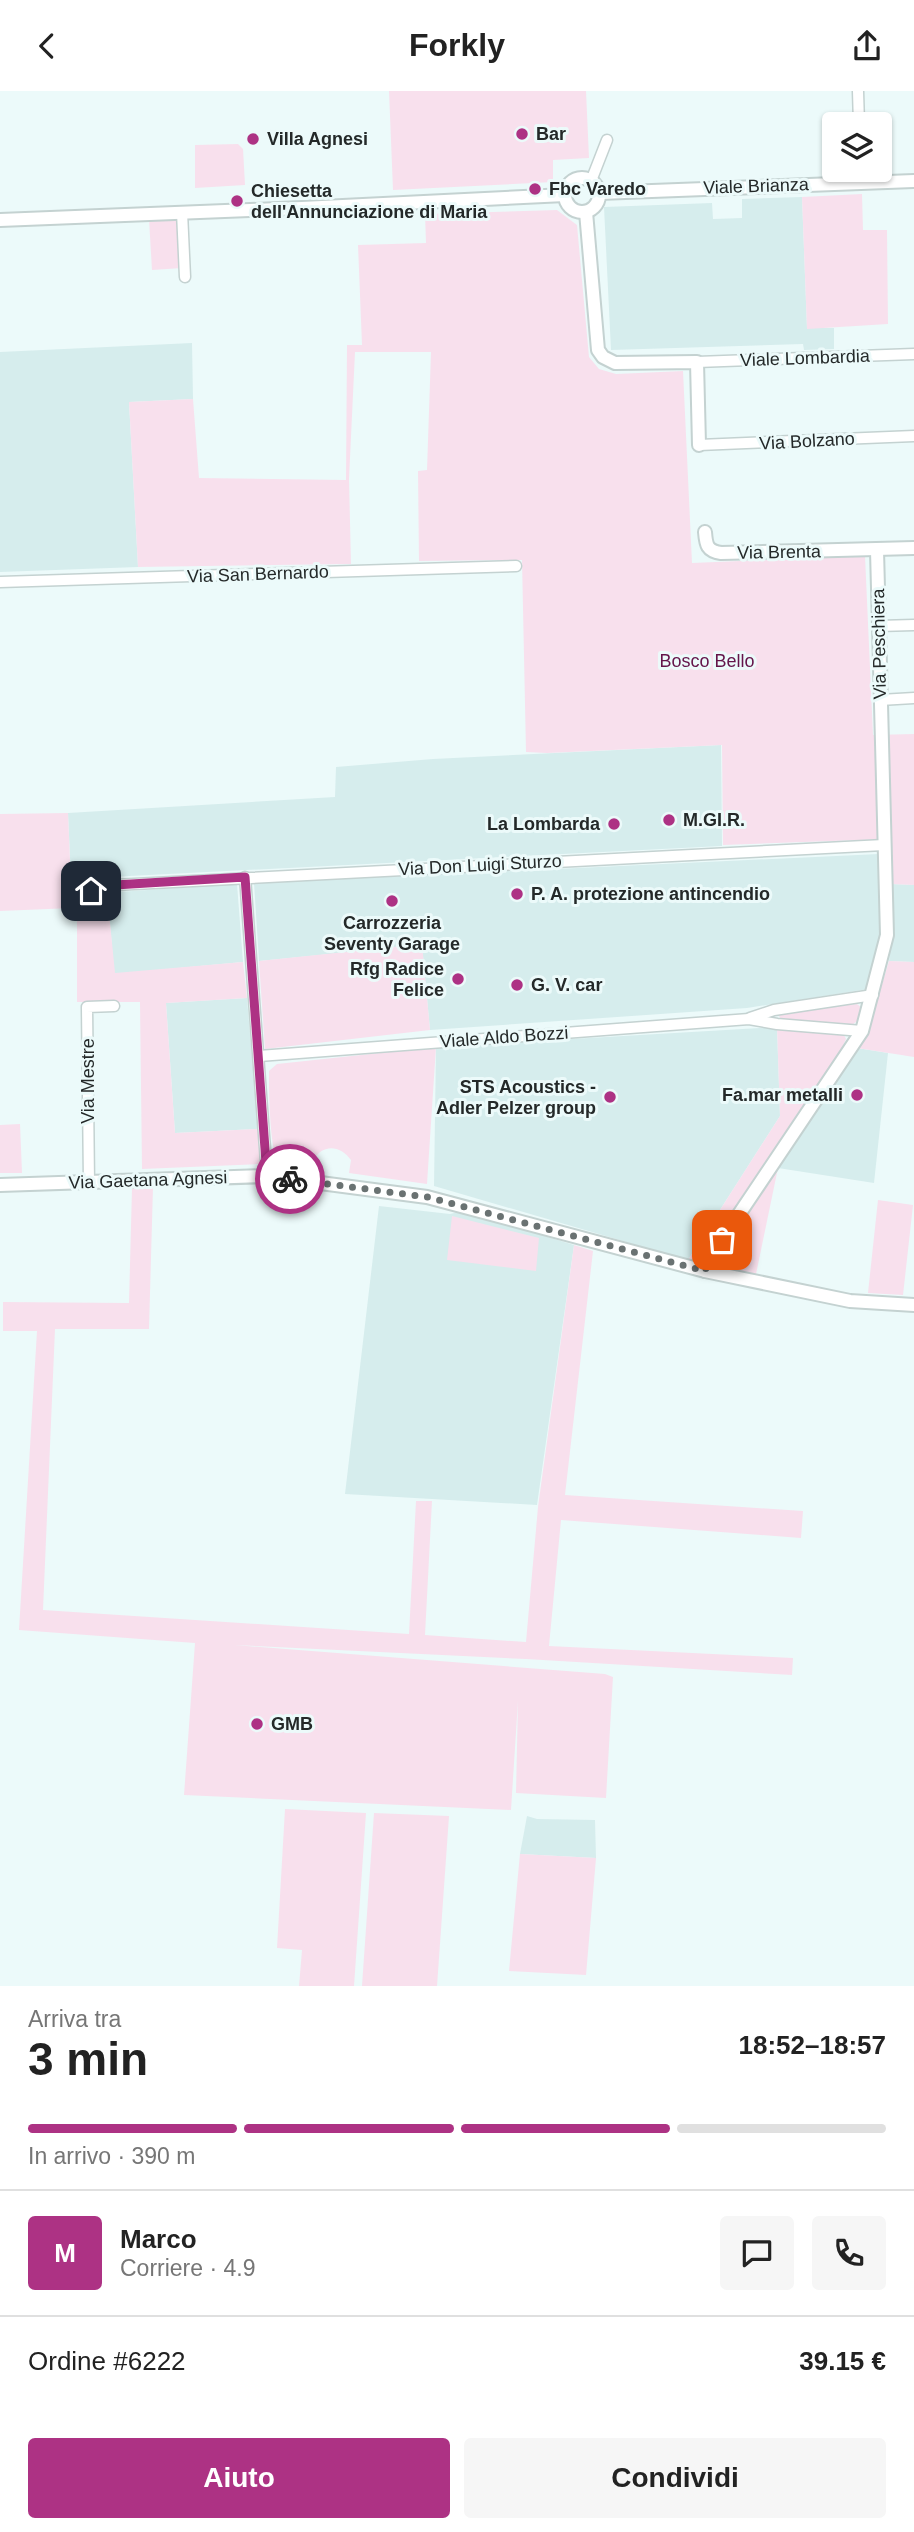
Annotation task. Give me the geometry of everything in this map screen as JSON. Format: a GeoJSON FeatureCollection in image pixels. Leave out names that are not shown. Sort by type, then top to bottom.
{"type":"FeatureCollection","features":[{"type":"Feature","properties":{"kind":"street"},"geometry":{"type":"LineString","coordinates":[[858,91],[859,112]]}},
{"type":"Feature","properties":{"kind":"street"},"geometry":{"type":"LineString","coordinates":[[591,181],[607,139]]}},
{"type":"Feature","properties":{"kind":"street","name":"Viale Brianza"},"geometry":{"type":"LineString","coordinates":[[599,193],[822,178]]}},
{"type":"Feature","properties":{"kind":"street"},"geometry":{"type":"LineString","coordinates":[[585,179],[591,181],[599,193],[595,206],[586,212],[572,209],[565,195],[573,180],[585,179]]}},
{"type":"Feature","properties":{"kind":"street","name":"Viale Brianza"},"geometry":{"type":"LineString","coordinates":[[892,179],[914,181]]}},
{"type":"Feature","properties":{"kind":"street"},"geometry":{"type":"LineString","coordinates":[[0,220],[565,195]]}},
{"type":"Feature","properties":{"kind":"street"},"geometry":{"type":"LineString","coordinates":[[185,212],[185,277]]}},
{"type":"Feature","properties":{"kind":"street"},"geometry":{"type":"LineString","coordinates":[[586,212],[598,350],[609,362],[621,364],[697,362],[699,445]]}},
{"type":"Feature","properties":{"kind":"street","name":"Viale Lombardia"},"geometry":{"type":"LineString","coordinates":[[697,362],[914,355]]}},
{"type":"Feature","properties":{"kind":"street","name":"Via Bolzano"},"geometry":{"type":"LineString","coordinates":[[699,445],[914,436]]}},
{"type":"Feature","properties":{"kind":"street","name":"Via Brenta"},"geometry":{"type":"LineString","coordinates":[[705,532],[706,545],[712,552],[721,554],[872,550]]}},
{"type":"Feature","properties":{"kind":"street"},"geometry":{"type":"LineString","coordinates":[[872,550],[914,548]]}},
{"type":"Feature","properties":{"kind":"street","name":"Via Peschiera"},"geometry":{"type":"LineString","coordinates":[[705,1271],[709,1259],[862,1031],[887,935],[878,626],[872,550]]}},
{"type":"Feature","properties":{"kind":"street","name":"Via San Bernardo"},"geometry":{"type":"LineString","coordinates":[[0,582],[516,566]]}},
{"type":"Feature","properties":{"kind":"street"},"geometry":{"type":"LineString","coordinates":[[878,626],[914,625]]}},
{"type":"Feature","properties":{"kind":"street"},"geometry":{"type":"LineString","coordinates":[[880,700],[914,698]]}},
{"type":"Feature","properties":{"kind":"street","name":"Via Don Luigi Sturzo"},"geometry":{"type":"LineString","coordinates":[[92,905],[91,891],[115,885],[884,845]]}},
{"type":"Feature","properties":{"kind":"street"},"geometry":{"type":"LineString","coordinates":[[245,877],[267,1176]]}},
{"type":"Feature","properties":{"kind":"street","name":"Viale Aldo Bozzi"},"geometry":{"type":"LineString","coordinates":[[749,1019],[774,1010],[873,995]]}},
{"type":"Feature","properties":{"kind":"street","name":"Via Mestre"},"geometry":{"type":"LineString","coordinates":[[89,1183],[87,1007],[114,1006]]}},
{"type":"Feature","properties":{"kind":"street","name":"Viale Aldo Bozzi"},"geometry":{"type":"LineString","coordinates":[[259,1056],[749,1019],[862,1031]]}},
{"type":"Feature","properties":{"kind":"street","name":"Via Gaetana Agnesi"},"geometry":{"type":"LineString","coordinates":[[0,1185],[267,1176],[427,1197],[705,1271],[850,1301],[914,1305]]}},
{"type":"Feature","properties":{"kind":"shaded area"},"geometry":{"type":"Polygon","coordinates":[[[802,197],[807,328],[834,328],[834,349],[804,350],[803,344],[611,350],[604,207],[712,203],[713,219],[742,218],[742,199],[802,197]]]}},
{"type":"Feature","properties":{"kind":"shaded area"},"geometry":{"type":"Polygon","coordinates":[[[192,343],[193,399],[129,402],[138,567],[0,572],[0,352],[192,343]]]}},
{"type":"Feature","properties":{"kind":"shaded area"},"geometry":{"type":"Polygon","coordinates":[[[721,745],[722,846],[71,879],[68,813],[335,797],[336,767],[433,759],[721,745]]]}},
{"type":"Feature","properties":{"kind":"shaded area"},"geometry":{"type":"Polygon","coordinates":[[[879,854],[881,933],[868,989],[747,1008],[430,1030],[422,945],[259,961],[254,883],[879,854]]]}},
{"type":"Feature","properties":{"kind":"shaded area"},"geometry":{"type":"Polygon","coordinates":[[[237,884],[243,962],[114,974],[108,898],[118,892],[237,884]]]}},
{"type":"Feature","properties":{"kind":"shaded area"},"geometry":{"type":"Polygon","coordinates":[[[891,884],[914,885],[914,962],[889,961],[892,935],[891,884]]]}},
{"type":"Feature","properties":{"kind":"shaded area"},"geometry":{"type":"Polygon","coordinates":[[[247,998],[258,1129],[175,1133],[166,1003],[247,998]]]}},
{"type":"Feature","properties":{"kind":"shaded area"},"geometry":{"type":"Polygon","coordinates":[[[777,1027],[780,1116],[688,1260],[434,1186],[436,1047],[777,1027]]]}},
{"type":"Feature","properties":{"kind":"shaded area"},"geometry":{"type":"Polygon","coordinates":[[[857,1048],[888,1053],[874,1183],[778,1168],[857,1048]]]}},
{"type":"Feature","properties":{"kind":"shaded area"},"geometry":{"type":"Polygon","coordinates":[[[379,1206],[450,1214],[462,1211],[574,1245],[537,1505],[345,1494],[379,1206]]]}},
{"type":"Feature","properties":{"kind":"shaded area"},"geometry":{"type":"Polygon","coordinates":[[[527,1816],[537,1819],[595,1820],[596,1858],[520,1854],[527,1816]]]}},
{"type":"Feature","properties":{"kind":"green space"},"geometry":{"type":"Polygon","coordinates":[[[389,91],[586,91],[589,158],[553,160],[553,182],[393,190],[389,91]]]}},
{"type":"Feature","properties":{"kind":"green space"},"geometry":{"type":"Polygon","coordinates":[[[238,144],[243,149],[245,185],[195,188],[195,145],[238,144]]]}},
{"type":"Feature","properties":{"kind":"green space"},"geometry":{"type":"Polygon","coordinates":[[[862,194],[863,230],[887,230],[888,324],[807,329],[802,197],[862,194]]]}},
{"type":"Feature","properties":{"kind":"green space","name":"Bosco Bello"},"geometry":{"type":"Polygon","coordinates":[[[557,210],[577,225],[589,357],[599,369],[616,374],[683,371],[692,563],[865,556],[873,735],[914,734],[914,885],[891,884],[888,839],[723,845],[722,745],[526,752],[522,560],[419,561],[418,471],[427,470],[431,352],[355,352],[349,479],[351,564],[138,567],[129,402],[193,399],[199,478],[346,480],[347,345],[362,345],[358,245],[426,243],[425,214],[557,210]]]}},
{"type":"Feature","properties":{"kind":"green space"},"geometry":{"type":"Polygon","coordinates":[[[179,218],[182,268],[152,270],[149,219],[179,218]]]}},
{"type":"Feature","properties":{"kind":"green space"},"geometry":{"type":"Polygon","coordinates":[[[68,813],[72,908],[0,911],[0,814],[68,813]]]}},
{"type":"Feature","properties":{"kind":"green space"},"geometry":{"type":"Polygon","coordinates":[[[109,913],[115,973],[243,962],[247,998],[166,1003],[175,1133],[258,1129],[260,1164],[142,1169],[140,1002],[77,1002],[77,915],[109,913]]]}},
{"type":"Feature","properties":{"kind":"green space"},"geometry":{"type":"Polygon","coordinates":[[[422,944],[430,1030],[265,1049],[259,961],[422,944]]]}},
{"type":"Feature","properties":{"kind":"green space"},"geometry":{"type":"Polygon","coordinates":[[[889,961],[914,962],[914,1057],[857,1048],[870,1025],[889,961]]]}},
{"type":"Feature","properties":{"kind":"green space"},"geometry":{"type":"Polygon","coordinates":[[[857,1004],[862,1008],[861,1018],[852,1025],[783,1021],[778,1015],[782,1012],[857,1004]]]}},
{"type":"Feature","properties":{"kind":"green space"},"geometry":{"type":"Polygon","coordinates":[[[777,1027],[836,1033],[844,1035],[846,1039],[834,1065],[698,1262],[688,1260],[780,1116],[777,1027]]]}},
{"type":"Feature","properties":{"kind":"green space"},"geometry":{"type":"Polygon","coordinates":[[[436,1047],[427,1184],[349,1173],[351,1160],[338,1149],[332,1148],[323,1150],[314,1159],[317,1172],[292,1170],[280,1165],[272,1138],[269,1097],[269,1071],[277,1064],[436,1047]]]}},
{"type":"Feature","properties":{"kind":"green space"},"geometry":{"type":"Polygon","coordinates":[[[20,1124],[22,1173],[0,1173],[0,1125],[20,1124]]]}},
{"type":"Feature","properties":{"kind":"green space"},"geometry":{"type":"Polygon","coordinates":[[[778,1168],[756,1274],[721,1267],[719,1262],[723,1253],[778,1168]]]}},
{"type":"Feature","properties":{"kind":"green space"},"geometry":{"type":"Polygon","coordinates":[[[153,1187],[149,1329],[55,1329],[43,1610],[409,1634],[416,1501],[432,1501],[425,1635],[526,1642],[538,1507],[574,1245],[593,1251],[565,1495],[803,1511],[801,1538],[561,1520],[549,1646],[793,1658],[792,1675],[234,1645],[605,1674],[613,1677],[606,1798],[516,1793],[518,1701],[511,1810],[184,1795],[195,1643],[19,1630],[37,1331],[3,1331],[3,1302],[129,1303],[132,1188],[153,1187]]]}},
{"type":"Feature","properties":{"kind":"green space"},"geometry":{"type":"Polygon","coordinates":[[[878,1200],[913,1205],[903,1295],[868,1293],[878,1200]]]}},
{"type":"Feature","properties":{"kind":"green space"},"geometry":{"type":"Polygon","coordinates":[[[452,1216],[539,1238],[536,1271],[447,1260],[452,1216]]]}},
{"type":"Feature","properties":{"kind":"green space"},"geometry":{"type":"Polygon","coordinates":[[[285,1809],[366,1813],[354,1986],[299,1986],[302,1950],[277,1948],[285,1809]]]}},
{"type":"Feature","properties":{"kind":"green space"},"geometry":{"type":"Polygon","coordinates":[[[374,1813],[449,1816],[437,1986],[362,1986],[374,1813]]]}},
{"type":"Feature","properties":{"kind":"green space"},"geometry":{"type":"Polygon","coordinates":[[[520,1854],[596,1858],[586,1975],[509,1971],[520,1854]]]}},
{"type":"Feature","properties":{"kind":"way so far"},"geometry":{"type":"LineString","coordinates":[[290,1179],[427,1197],[705,1271],[709,1259],[722,1240]]}},
{"type":"Feature","properties":{"kind":"place","name":"Bar"},"geometry":{"type":"Point","coordinates":[522,134]}},
{"type":"Feature","properties":{"kind":"place","name":"Villa Agnesi"},"geometry":{"type":"Point","coordinates":[253,139]}},
{"type":"Feature","properties":{"kind":"place","name":"Fbc Varedo"},"geometry":{"type":"Point","coordinates":[535,189]}},
{"type":"Feature","properties":{"kind":"place","name":"Chiesetta dell'Annunciazione di Maria"},"geometry":{"type":"Point","coordinates":[237,201]}},
{"type":"Feature","properties":{"kind":"place","name":"M.GI.R."},"geometry":{"type":"Point","coordinates":[669,820]}},
{"type":"Feature","properties":{"kind":"place","name":"La Lombarda"},"geometry":{"type":"Point","coordinates":[614,824]}},
{"type":"Feature","properties":{"kind":"place","name":"P. A. protezione antincendio"},"geometry":{"type":"Point","coordinates":[517,894]}},
{"type":"Feature","properties":{"kind":"place","name":"Carrozzeria Seventy Garage"},"geometry":{"type":"Point","coordinates":[392,901]}},
{"type":"Feature","properties":{"kind":"place","name":"Rfg Radice Felice"},"geometry":{"type":"Point","coordinates":[458,979]}},
{"type":"Feature","properties":{"kind":"place","name":"G. V. car"},"geometry":{"type":"Point","coordinates":[517,985]}},
{"type":"Feature","properties":{"kind":"place","name":"Fa.mar metalli"},"geometry":{"type":"Point","coordinates":[857,1095]}},
{"type":"Feature","properties":{"kind":"place","name":"STS Acoustics - Adler Pelzer group"},"geometry":{"type":"Point","coordinates":[610,1097]}},
{"type":"Feature","properties":{"kind":"place","name":"GMB"},"geometry":{"type":"Point","coordinates":[257,1724]}},
{"type":"Feature","properties":{"kind":"route"},"geometry":{"type":"LineString","coordinates":[[91,891],[115,885],[245,877],[267,1176],[290,1179]]}}]}
